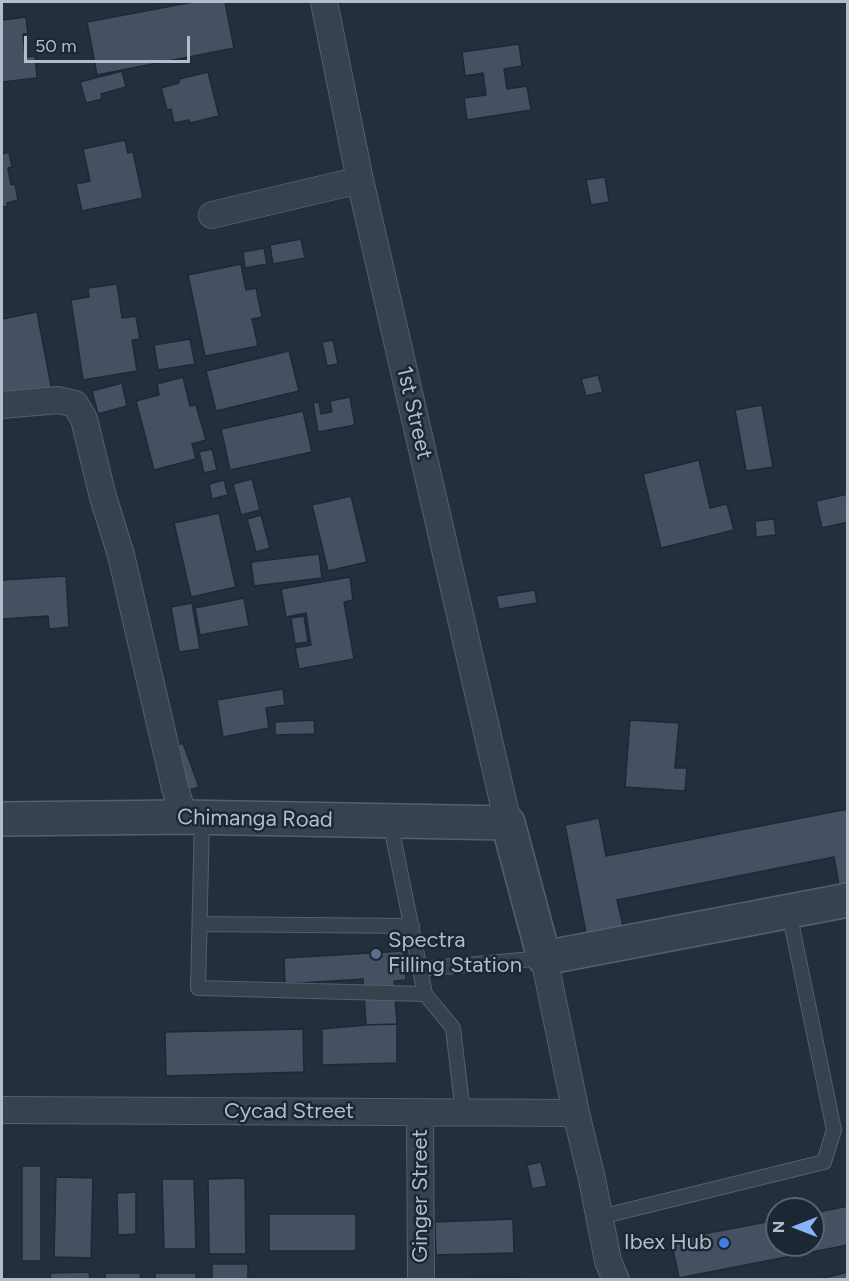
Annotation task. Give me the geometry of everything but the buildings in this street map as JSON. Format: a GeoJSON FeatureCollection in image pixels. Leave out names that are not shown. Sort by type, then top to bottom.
{"type":"FeatureCollection","features":[{"type":"Feature","properties":{"kind":"street","name":"1st Street"},"geometry":{"type":"LineString","coordinates":[[324,2],[360,180],[508,823]]}},
{"type":"Feature","properties":{"kind":"street"},"geometry":{"type":"LineString","coordinates":[[212,215],[360,180]]}},
{"type":"Feature","properties":{"kind":"street"},"geometry":{"type":"LineString","coordinates":[[2,405],[59,400],[75,404],[84,419],[103,496],[121,555],[175,788],[193,818]]}},
{"type":"Feature","properties":{"kind":"street","name":"Chimanga Road"},"geometry":{"type":"LineString","coordinates":[[2,819],[193,818],[508,823]]}},
{"type":"Feature","properties":{"kind":"street"},"geometry":{"type":"LineString","coordinates":[[508,823],[544,958],[608,1261],[616,1280]]}},
{"type":"Feature","properties":{"kind":"street"},"geometry":{"type":"LineString","coordinates":[[544,958],[848,900]]}},
{"type":"Feature","properties":{"kind":"street","name":"Cycad Street"},"geometry":{"type":"LineString","coordinates":[[2,1110],[576,1113]]}},
{"type":"Feature","properties":{"kind":"street","name":"Ginger Street"},"geometry":{"type":"LineString","coordinates":[[420,1113],[421,1280]]}},
{"type":"Feature","properties":{"kind":"lane"},"geometry":{"type":"LineString","coordinates":[[193,818],[200,924],[198,988],[425,994]]}},
{"type":"Feature","properties":{"kind":"lane"},"geometry":{"type":"LineString","coordinates":[[390,821],[425,994],[453,1028],[463,1113]]}},
{"type":"Feature","properties":{"kind":"lane"},"geometry":{"type":"LineString","coordinates":[[600,1217],[824,1162],[834,1130],[789,912]]}},
{"type":"Feature","properties":{"kind":"lane"},"geometry":{"type":"LineString","coordinates":[[200,924],[412,926]]}},
{"type":"Feature","properties":{"kind":"lane"},"geometry":{"type":"LineString","coordinates":[[420,969],[544,958]]}},
{"type":"Feature","properties":{"kind":"place","name":"Spectra Filling Station"},"geometry":{"type":"Point","coordinates":[376,954]}},
{"type":"Feature","properties":{"kind":"place","name":"Ibex Hub"},"geometry":{"type":"Point","coordinates":[724,1243]}}]}
